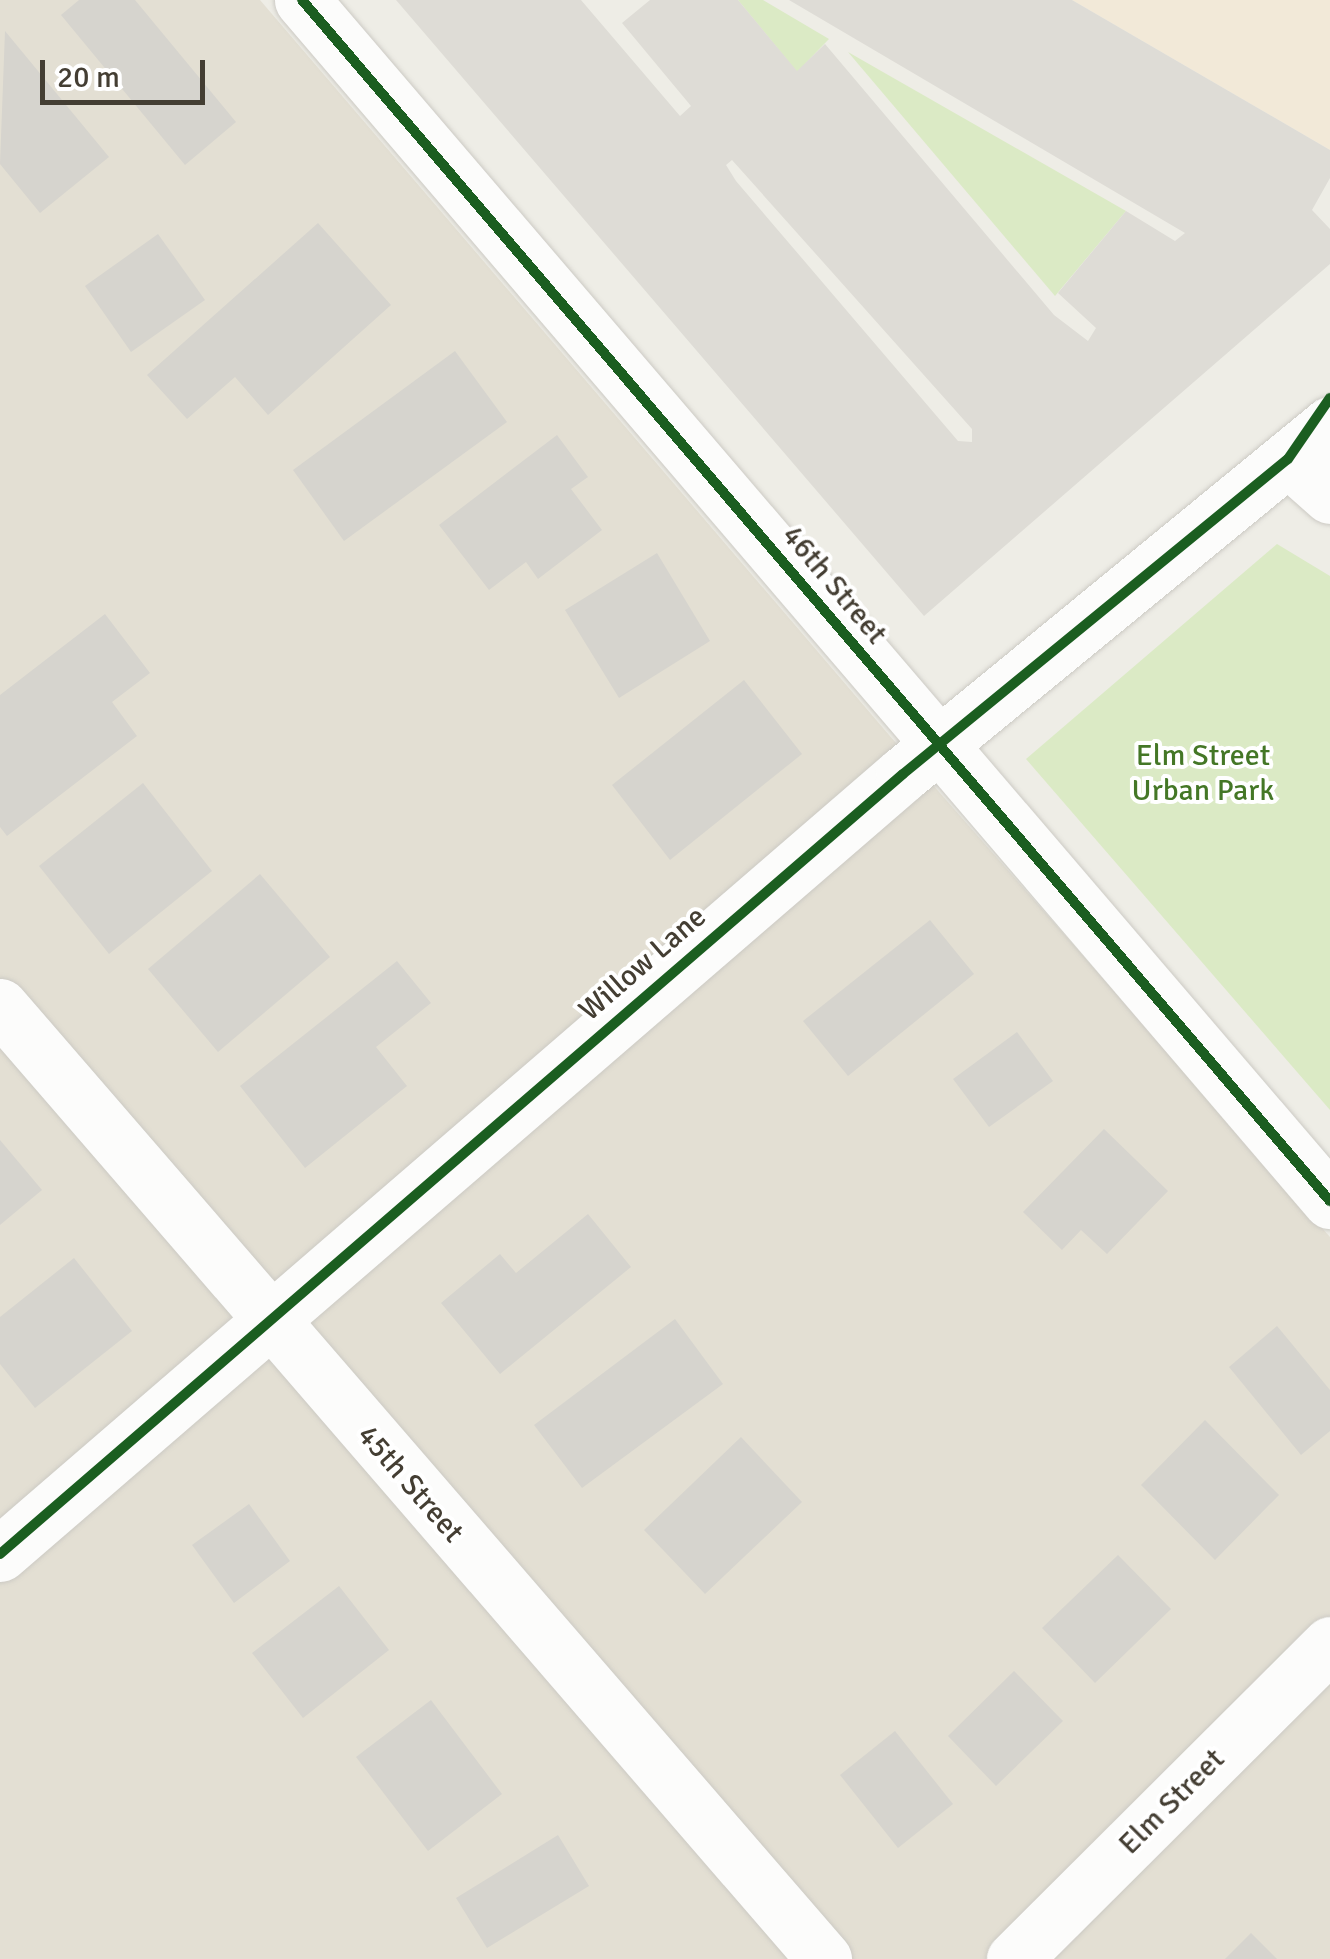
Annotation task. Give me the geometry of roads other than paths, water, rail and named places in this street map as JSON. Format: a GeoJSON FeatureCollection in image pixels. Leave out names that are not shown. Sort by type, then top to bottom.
{"type":"FeatureCollection","features":[{"type":"Feature","properties":{"kind":"street","name":"46th Street"},"geometry":{"type":"LineString","coordinates":[[302,0],[1330,1201]]}},
{"type":"Feature","properties":{"kind":"street","name":"Willow Lane"},"geometry":{"type":"LineString","coordinates":[[0,1554],[267,1318],[938,745],[1330,424]]}},
{"type":"Feature","properties":{"kind":"street"},"geometry":{"type":"LineString","coordinates":[[1288,460],[1330,496]]}},
{"type":"Feature","properties":{"kind":"street","name":"45th Street"},"geometry":{"type":"LineString","coordinates":[[0,1006],[824,1959]]}},
{"type":"Feature","properties":{"kind":"street","name":"Elm Street"},"geometry":{"type":"LineString","coordinates":[[1014,1959],[1330,1644]]}},
{"type":"Feature","properties":{"kind":"park label","name":"Elm Street Urban Park"},"geometry":{"type":"Point","coordinates":[1203,773]}}]}
